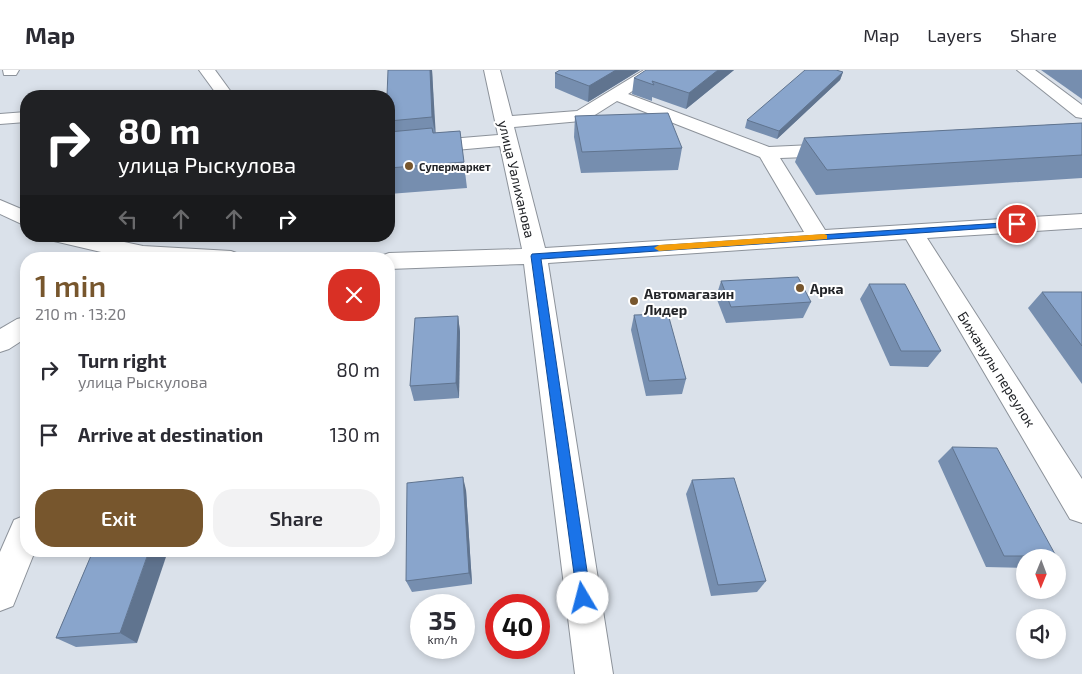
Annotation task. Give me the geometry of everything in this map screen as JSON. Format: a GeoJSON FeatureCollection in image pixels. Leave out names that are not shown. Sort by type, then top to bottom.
{"type":"FeatureCollection","features":[{"type":"Feature","properties":{"kind":"street"},"geometry":{"type":"LineString","coordinates":[[207,70],[222,90]]}},
{"type":"Feature","properties":{"kind":"street","name":"улица Уалиханова"},"geometry":{"type":"LineString","coordinates":[[492,70],[535,256],[594,674]]}},
{"type":"Feature","properties":{"kind":"street"},"geometry":{"type":"LineString","coordinates":[[395,149],[506,131],[581,116],[655,70]]}},
{"type":"Feature","properties":{"kind":"street"},"geometry":{"type":"LineString","coordinates":[[1025,70],[1082,113]]}},
{"type":"Feature","properties":{"kind":"street"},"geometry":{"type":"LineString","coordinates":[[616,95],[767,154],[856,149]]}},
{"type":"Feature","properties":{"kind":"street"},"geometry":{"type":"LineString","coordinates":[[0,119],[20,117]]}},
{"type":"Feature","properties":{"kind":"street"},"geometry":{"type":"LineString","coordinates":[[767,154],[818,237]]}},
{"type":"Feature","properties":{"kind":"street"},"geometry":{"type":"LineString","coordinates":[[0,206],[20,216]]}},
{"type":"Feature","properties":{"kind":"street"},"geometry":{"type":"LineString","coordinates":[[395,261],[535,256],[1082,221]]}},
{"type":"Feature","properties":{"kind":"street","name":"Бижанулы переулок"},"geometry":{"type":"LineString","coordinates":[[912,231],[1082,508]]}},
{"type":"Feature","properties":{"kind":"street"},"geometry":{"type":"LineString","coordinates":[[84,242],[121,252]]}},
{"type":"Feature","properties":{"kind":"street"},"geometry":{"type":"LineString","coordinates":[[0,342],[20,330]]}},
{"type":"Feature","properties":{"kind":"street"},"geometry":{"type":"LineString","coordinates":[[0,594],[20,546]]}},
{"type":"Feature","properties":{"kind":"building"},"geometry":{"type":"Polygon","coordinates":[[[388,70],[430,70],[432,117],[395,120],[395,90],[387,90],[388,70]]]}},
{"type":"Feature","properties":{"kind":"building"},"geometry":{"type":"Polygon","coordinates":[[[560,70],[616,70],[589,86],[555,73],[560,70]]]}},
{"type":"Feature","properties":{"kind":"building"},"geometry":{"type":"Polygon","coordinates":[[[646,70],[718,70],[689,93],[652,81],[654,85],[634,78],[646,70]]]}},
{"type":"Feature","properties":{"kind":"building"},"geometry":{"type":"Polygon","coordinates":[[[805,70],[836,70],[843,72],[779,131],[747,120],[805,70]]]}},
{"type":"Feature","properties":{"kind":"building"},"geometry":{"type":"Polygon","coordinates":[[[668,113],[682,148],[582,152],[575,116],[668,113]]]}},
{"type":"Feature","properties":{"kind":"building"},"geometry":{"type":"Polygon","coordinates":[[[1082,123],[1082,155],[827,170],[804,138],[1082,123]]]}},
{"type":"Feature","properties":{"kind":"building"},"geometry":{"type":"Polygon","coordinates":[[[432,128],[433,133],[460,131],[464,162],[395,168],[395,131],[432,128]]]}},
{"type":"Feature","properties":{"kind":"building"},"geometry":{"type":"Polygon","coordinates":[[[798,277],[811,302],[731,307],[721,281],[798,277]]]}},
{"type":"Feature","properties":{"kind":"building"},"geometry":{"type":"Polygon","coordinates":[[[869,284],[905,284],[941,351],[901,351],[869,284]]]}},
{"type":"Feature","properties":{"kind":"building"},"geometry":{"type":"Polygon","coordinates":[[[1042,292],[1082,292],[1082,346],[1042,292]]]}},
{"type":"Feature","properties":{"kind":"building"},"geometry":{"type":"Polygon","coordinates":[[[668,314],[686,379],[649,381],[634,315],[668,314]]]}},
{"type":"Feature","properties":{"kind":"building"},"geometry":{"type":"Polygon","coordinates":[[[458,316],[456,383],[410,386],[415,318],[458,316]]]}},
{"type":"Feature","properties":{"kind":"building"},"geometry":{"type":"Polygon","coordinates":[[[952,447],[997,448],[1052,549],[1016,549],[1016,556],[1004,556],[952,447]]]}},
{"type":"Feature","properties":{"kind":"building"},"geometry":{"type":"Polygon","coordinates":[[[463,477],[469,573],[406,581],[407,483],[463,477]]]}},
{"type":"Feature","properties":{"kind":"building"},"geometry":{"type":"Polygon","coordinates":[[[734,478],[766,581],[718,585],[692,480],[734,478]]]}},
{"type":"Feature","properties":{"kind":"building"},"geometry":{"type":"Polygon","coordinates":[[[90,557],[147,557],[120,633],[56,638],[90,557]]]}},
{"type":"Feature","properties":{"kind":"slow traffic"},"geometry":{"type":"LineString","coordinates":[[659,248],[824,237]]}},
{"type":"Feature","properties":{"kind":"place","name":"Супермаркет"},"geometry":{"type":"Point","coordinates":[409,166]}},
{"type":"Feature","properties":{"kind":"place","name":"Арка"},"geometry":{"type":"Point","coordinates":[800,288]}},
{"type":"Feature","properties":{"kind":"place","name":"Автомагазин Лидер"},"geometry":{"type":"Point","coordinates":[634,301]}},
{"type":"Feature","properties":{"kind":"route"},"geometry":{"type":"LineString","coordinates":[[583,598],[535,256],[1017,224]]}}]}
